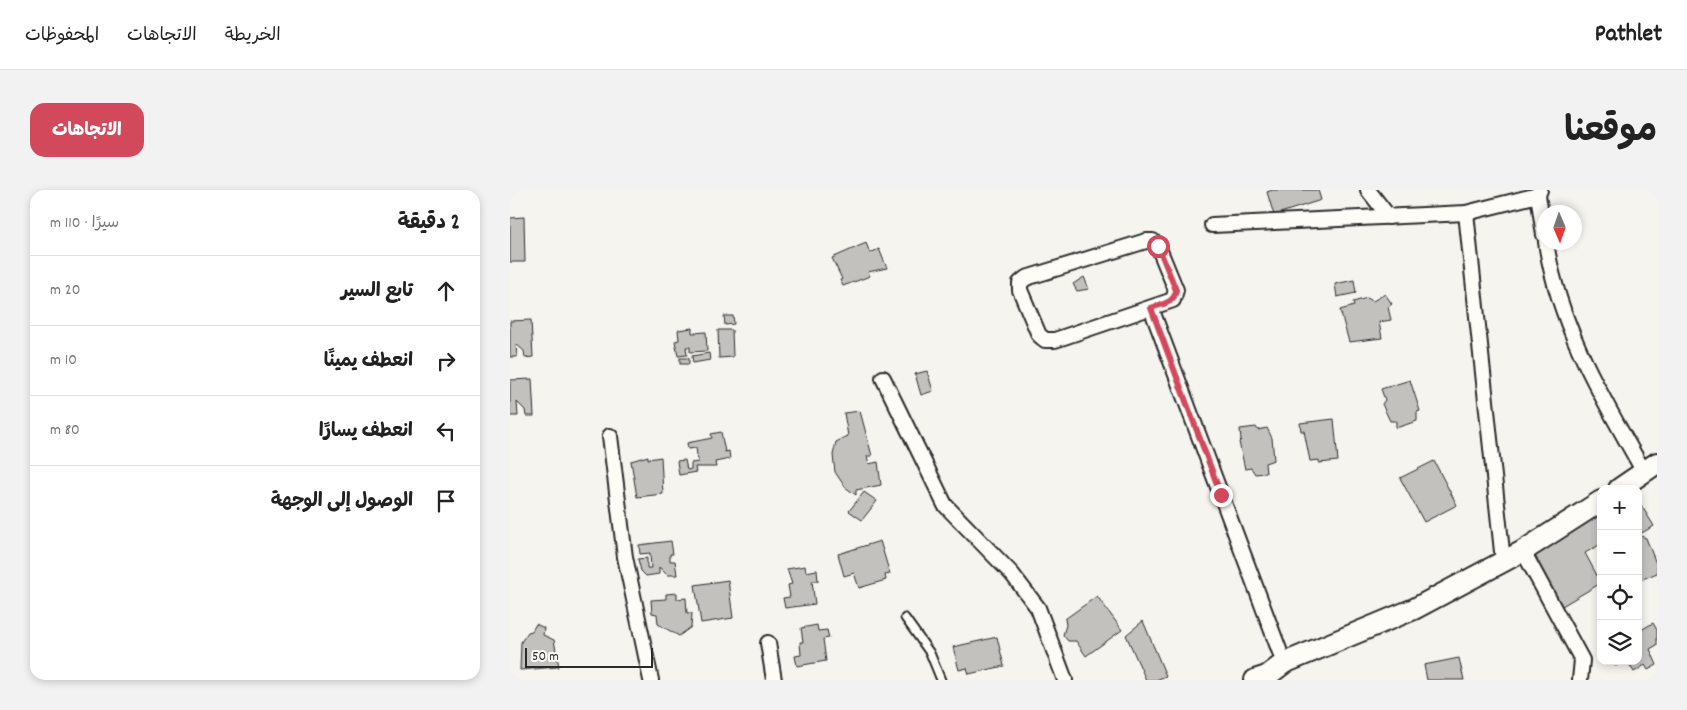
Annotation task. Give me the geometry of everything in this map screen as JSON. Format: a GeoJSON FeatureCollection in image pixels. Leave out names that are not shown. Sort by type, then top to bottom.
{"type":"FeatureCollection","features":[{"type":"Feature","properties":{"kind":"street"},"geometry":{"type":"LineString","coordinates":[[1368,190],[1389,217]]}},
{"type":"Feature","properties":{"kind":"street"},"geometry":{"type":"LineString","coordinates":[[1212,225],[1466,213],[1539,192],[1541,205]]}},
{"type":"Feature","properties":{"kind":"street"},"geometry":{"type":"LineString","coordinates":[[1466,213],[1503,561]]}},
{"type":"Feature","properties":{"kind":"street"},"geometry":{"type":"LineString","coordinates":[[1146,241],[1153,241],[1158,246],[1176,290],[1173,300],[1151,308],[1055,340],[1045,340],[1039,335],[1020,290],[1020,283],[1026,278],[1146,241]]}},
{"type":"Feature","properties":{"kind":"street"},"geometry":{"type":"LineString","coordinates":[[1547,250],[1569,325],[1603,399],[1650,468],[1625,485]]}},
{"type":"Feature","properties":{"kind":"street"},"geometry":{"type":"LineString","coordinates":[[1151,308],[1284,663]]}},
{"type":"Feature","properties":{"kind":"street"},"geometry":{"type":"LineString","coordinates":[[883,378],[945,505],[1012,574],[1038,608],[1065,680]]}},
{"type":"Feature","properties":{"kind":"street"},"geometry":{"type":"LineString","coordinates":[[610,436],[626,557],[651,680]]}},
{"type":"Feature","properties":{"kind":"street"},"geometry":{"type":"LineString","coordinates":[[1263,678],[1284,663],[1414,609],[1523,551],[1597,504]]}},
{"type":"Feature","properties":{"kind":"street"},"geometry":{"type":"LineString","coordinates":[[1523,551],[1582,660],[1580,680]]}},
{"type":"Feature","properties":{"kind":"street"},"geometry":{"type":"LineString","coordinates":[[768,643],[774,680]]}},
{"type":"Feature","properties":{"kind":"lane"},"geometry":{"type":"LineString","coordinates":[[906,618],[930,653],[941,680]]}},
{"type":"Feature","properties":{"kind":"building"},"geometry":{"type":"Polygon","coordinates":[[[1272,190],[1318,190],[1321,200],[1274,215],[1267,192],[1272,190]]]}},
{"type":"Feature","properties":{"kind":"building"},"geometry":{"type":"Polygon","coordinates":[[[524,217],[525,262],[510,262],[510,218],[524,217]]]}},
{"type":"Feature","properties":{"kind":"building"},"geometry":{"type":"Polygon","coordinates":[[[866,243],[870,253],[879,249],[887,268],[868,272],[870,276],[843,286],[840,280],[842,279],[832,258],[866,243]]]}},
{"type":"Feature","properties":{"kind":"building"},"geometry":{"type":"Polygon","coordinates":[[[1084,277],[1089,289],[1077,291],[1073,284],[1084,277]]]}},
{"type":"Feature","properties":{"kind":"building"},"geometry":{"type":"Polygon","coordinates":[[[1354,280],[1356,293],[1337,297],[1335,284],[1354,280]]]}},
{"type":"Feature","properties":{"kind":"building"},"geometry":{"type":"Polygon","coordinates":[[[1385,294],[1392,304],[1388,307],[1391,320],[1379,322],[1382,338],[1349,342],[1340,310],[1354,306],[1353,302],[1367,298],[1373,301],[1385,294]]]}},
{"type":"Feature","properties":{"kind":"building"},"geometry":{"type":"Polygon","coordinates":[[[724,316],[733,316],[734,324],[725,325],[724,316]]]}},
{"type":"Feature","properties":{"kind":"building"},"geometry":{"type":"Polygon","coordinates":[[[531,320],[533,357],[525,358],[524,351],[516,344],[517,357],[510,357],[510,321],[531,320]]]}},
{"type":"Feature","properties":{"kind":"building"},"geometry":{"type":"Polygon","coordinates":[[[692,328],[692,333],[706,332],[707,351],[690,352],[690,347],[686,347],[687,355],[678,356],[675,341],[679,340],[678,330],[692,328]]]}},
{"type":"Feature","properties":{"kind":"building"},"geometry":{"type":"Polygon","coordinates":[[[718,330],[732,330],[733,357],[719,358],[718,330]]]}},
{"type":"Feature","properties":{"kind":"building"},"geometry":{"type":"Polygon","coordinates":[[[709,353],[710,360],[693,363],[692,356],[709,353]]]}},
{"type":"Feature","properties":{"kind":"building"},"geometry":{"type":"Polygon","coordinates":[[[680,358],[689,358],[689,364],[680,364],[680,358]]]}},
{"type":"Feature","properties":{"kind":"building"},"geometry":{"type":"Polygon","coordinates":[[[927,371],[933,391],[921,395],[915,374],[927,371]]]}},
{"type":"Feature","properties":{"kind":"building"},"geometry":{"type":"Polygon","coordinates":[[[532,379],[534,416],[526,416],[525,410],[517,402],[518,416],[510,416],[510,380],[532,379]]]}},
{"type":"Feature","properties":{"kind":"building"},"geometry":{"type":"Polygon","coordinates":[[[1410,380],[1420,411],[1417,412],[1417,421],[1396,428],[1396,421],[1390,421],[1382,404],[1385,400],[1381,389],[1410,380]]]}},
{"type":"Feature","properties":{"kind":"building"},"geometry":{"type":"Polygon","coordinates":[[[860,411],[872,456],[867,456],[869,464],[878,462],[881,485],[856,490],[856,495],[845,487],[835,472],[833,455],[836,442],[848,436],[844,413],[860,411]]]}},
{"type":"Feature","properties":{"kind":"building"},"geometry":{"type":"Polygon","coordinates":[[[1334,419],[1338,461],[1319,463],[1319,460],[1310,461],[1304,431],[1301,431],[1300,423],[1334,419]]]}},
{"type":"Feature","properties":{"kind":"building"},"geometry":{"type":"Polygon","coordinates":[[[1256,427],[1258,430],[1267,428],[1272,438],[1274,460],[1265,463],[1266,473],[1255,474],[1251,468],[1245,469],[1239,442],[1241,440],[1240,429],[1256,427]]]}},
{"type":"Feature","properties":{"kind":"building"},"geometry":{"type":"Polygon","coordinates":[[[721,432],[725,452],[729,451],[730,459],[715,462],[716,467],[695,467],[696,472],[679,475],[677,461],[685,460],[687,470],[691,469],[691,463],[698,462],[696,448],[688,449],[687,443],[712,438],[711,434],[721,432]]]}},
{"type":"Feature","properties":{"kind":"building"},"geometry":{"type":"Polygon","coordinates":[[[648,456],[648,459],[661,457],[663,494],[637,497],[631,461],[648,456]]]}},
{"type":"Feature","properties":{"kind":"building"},"geometry":{"type":"Polygon","coordinates":[[[1434,461],[1457,505],[1424,522],[1400,478],[1434,461]]]}},
{"type":"Feature","properties":{"kind":"building"},"geometry":{"type":"Polygon","coordinates":[[[864,492],[877,501],[862,520],[849,511],[864,492]]]}},
{"type":"Feature","properties":{"kind":"building"},"geometry":{"type":"Polygon","coordinates":[[[1642,506],[1654,526],[1642,533],[1642,506]]]}},
{"type":"Feature","properties":{"kind":"building"},"geometry":{"type":"Polygon","coordinates":[[[1597,510],[1597,546],[1585,553],[1597,576],[1597,585],[1562,606],[1529,550],[1597,510]]]}},
{"type":"Feature","properties":{"kind":"building"},"geometry":{"type":"Polygon","coordinates":[[[1642,536],[1646,538],[1657,566],[1657,573],[1642,579],[1642,536]]]}},
{"type":"Feature","properties":{"kind":"building"},"geometry":{"type":"Polygon","coordinates":[[[671,541],[673,554],[670,554],[670,561],[675,561],[677,575],[667,575],[659,567],[659,574],[646,576],[641,571],[638,559],[647,558],[647,568],[651,568],[650,553],[640,554],[639,545],[671,541]]]}},
{"type":"Feature","properties":{"kind":"building"},"geometry":{"type":"Polygon","coordinates":[[[880,541],[890,574],[885,575],[886,580],[859,588],[854,573],[844,576],[838,554],[880,541]]]}},
{"type":"Feature","properties":{"kind":"building"},"geometry":{"type":"Polygon","coordinates":[[[805,566],[806,572],[817,570],[818,581],[812,581],[815,604],[785,608],[783,598],[790,597],[788,585],[792,584],[787,569],[805,566]]]}},
{"type":"Feature","properties":{"kind":"building"},"geometry":{"type":"Polygon","coordinates":[[[728,580],[733,618],[701,623],[695,585],[728,580]]]}},
{"type":"Feature","properties":{"kind":"building"},"geometry":{"type":"Polygon","coordinates":[[[677,593],[677,599],[686,598],[687,613],[692,613],[691,627],[679,636],[658,624],[657,614],[652,613],[651,600],[666,599],[666,594],[677,593]]]}},
{"type":"Feature","properties":{"kind":"building"},"geometry":{"type":"Polygon","coordinates":[[[1097,596],[1122,630],[1086,656],[1076,641],[1068,641],[1063,635],[1066,625],[1065,619],[1097,596]]]}},
{"type":"Feature","properties":{"kind":"building"},"geometry":{"type":"Polygon","coordinates":[[[1143,621],[1166,676],[1156,680],[1146,680],[1126,635],[1143,621]]]}},
{"type":"Feature","properties":{"kind":"building"},"geometry":{"type":"Polygon","coordinates":[[[1653,623],[1657,630],[1657,645],[1650,649],[1657,665],[1648,670],[1645,665],[1634,672],[1630,665],[1642,665],[1642,629],[1653,623]]]}},
{"type":"Feature","properties":{"kind":"building"},"geometry":{"type":"Polygon","coordinates":[[[536,624],[544,628],[543,635],[554,640],[559,667],[520,670],[521,642],[536,624]]]}},
{"type":"Feature","properties":{"kind":"building"},"geometry":{"type":"Polygon","coordinates":[[[817,625],[818,631],[827,630],[829,638],[823,639],[826,661],[797,666],[795,656],[801,655],[800,642],[803,642],[801,628],[817,625]]]}},
{"type":"Feature","properties":{"kind":"building"},"geometry":{"type":"Polygon","coordinates":[[[997,637],[1004,666],[969,674],[967,668],[959,670],[953,647],[997,637]]]}},
{"type":"Feature","properties":{"kind":"building"},"geometry":{"type":"Polygon","coordinates":[[[1459,658],[1464,680],[1427,680],[1424,665],[1459,658]]]}},
{"type":"Feature","properties":{"kind":"route"},"geometry":{"type":"LineString","coordinates":[[1158,246],[1176,290],[1176,295],[1173,300],[1151,308],[1221,495]]}}]}
